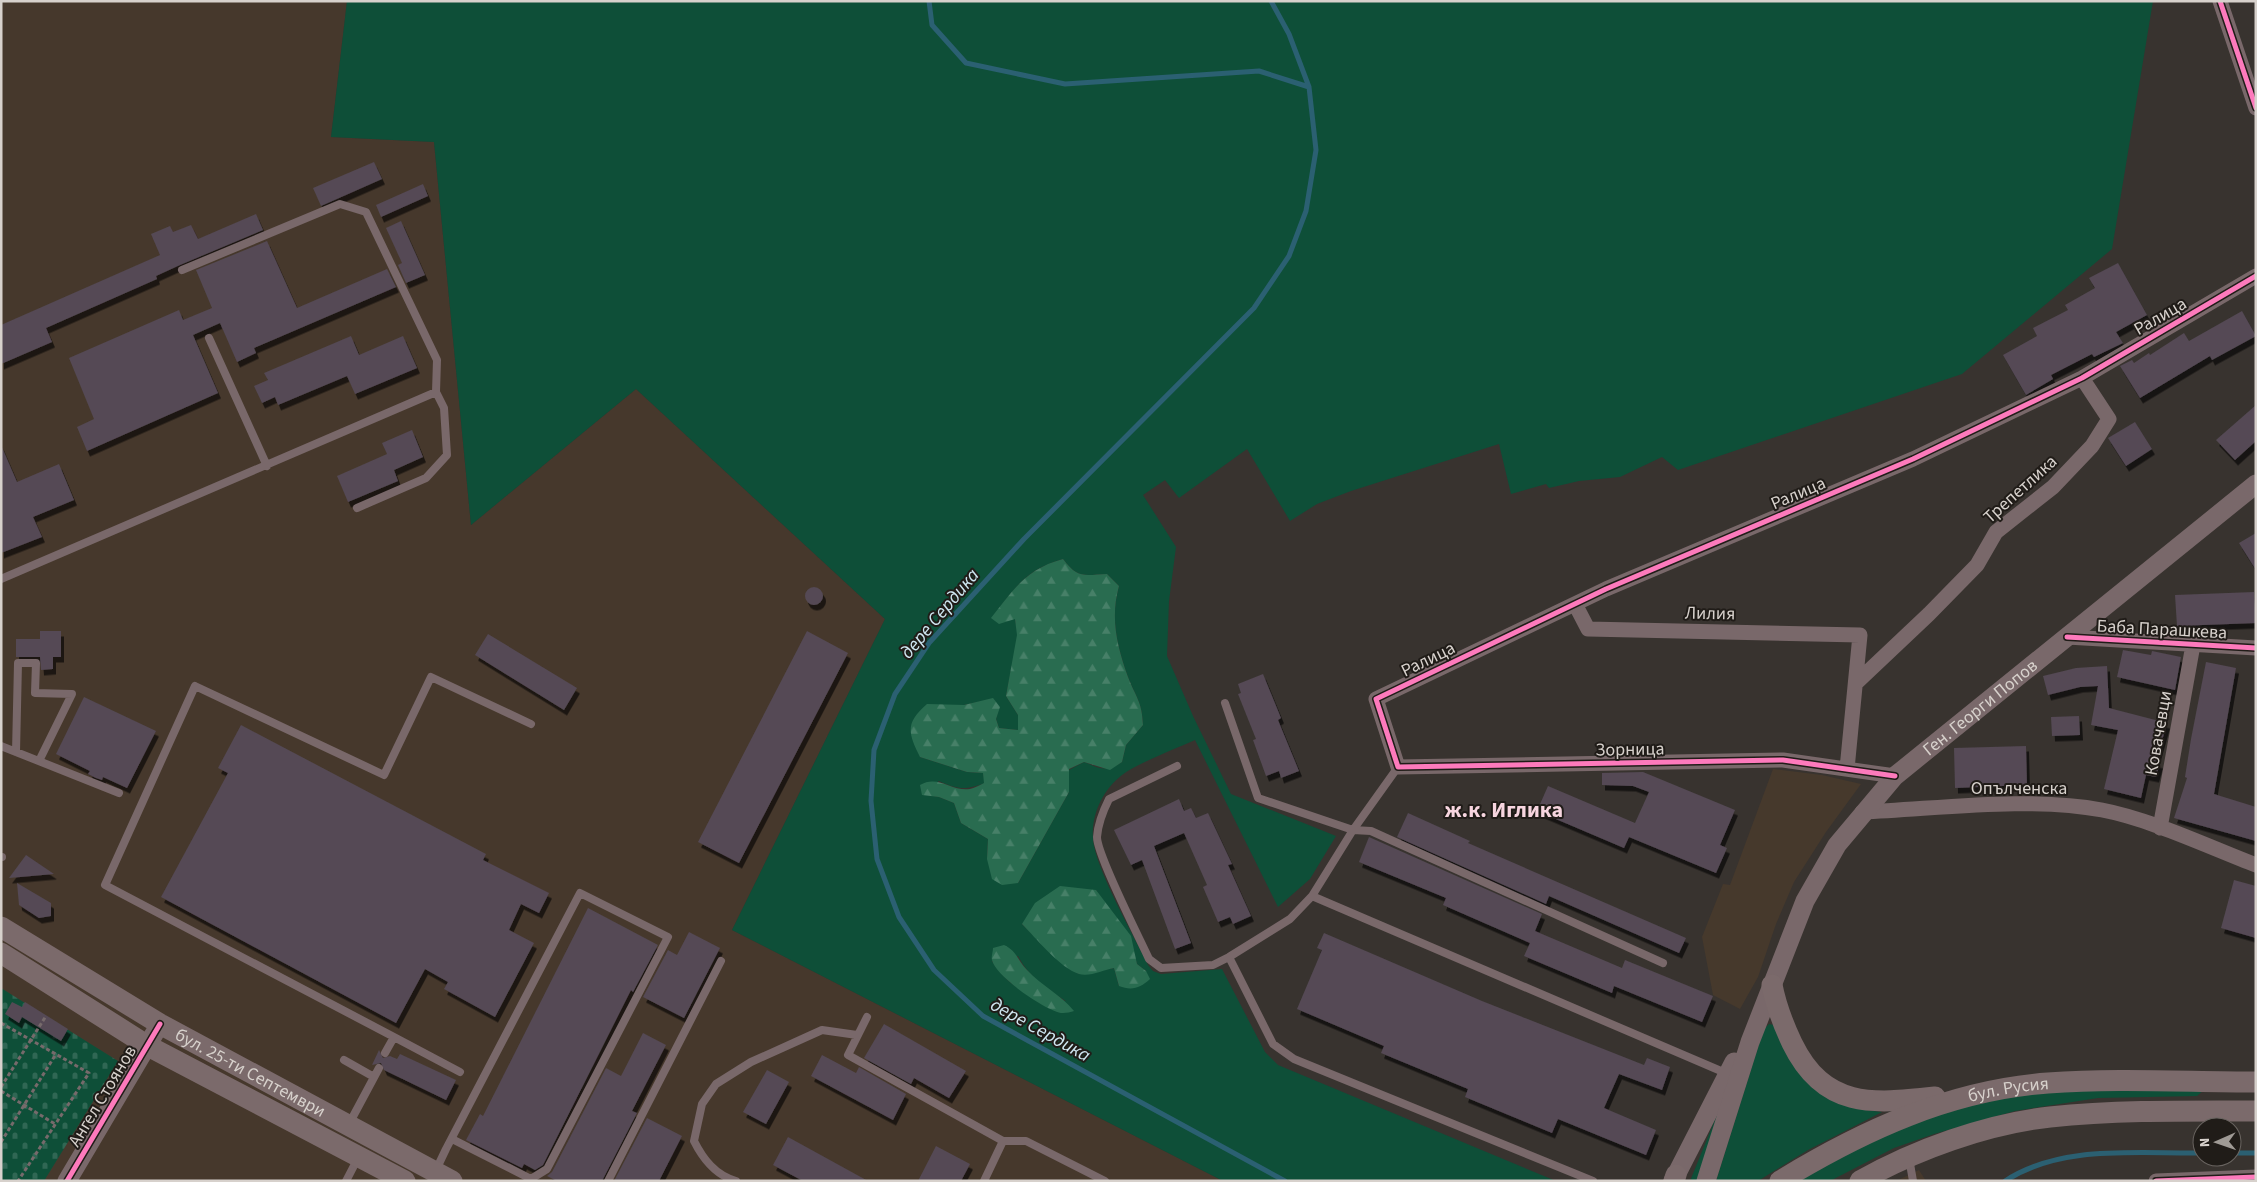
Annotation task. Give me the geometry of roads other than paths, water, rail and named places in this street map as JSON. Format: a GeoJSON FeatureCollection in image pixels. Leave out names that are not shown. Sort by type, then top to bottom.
{"type":"FeatureCollection","features":[{"type":"Feature","properties":{"kind":"main road","name":"бул. 25-ти Септември"},"geometry":{"type":"LineString","coordinates":[[1,927],[160,1024],[444,1176]]}},
{"type":"Feature","properties":{"kind":"main road","name":"бул. 25-ти Септември"},"geometry":{"type":"LineString","coordinates":[[1,954],[148,1046],[405,1181]]}},
{"type":"Feature","properties":{"kind":"main road"},"geometry":{"type":"LineString","coordinates":[[1772,985],[1779,1013],[1804,1065],[1816,1080],[1835,1092],[1856,1099],[1898,1101],[1988,1092]]}},
{"type":"Feature","properties":{"kind":"main road","name":"бул. Русия"},"geometry":{"type":"LineString","coordinates":[[1780,1181],[1830,1151],[1888,1123],[1939,1104],[1988,1092],[2046,1083],[2110,1080],[2256,1082]]}},
{"type":"Feature","properties":{"kind":"main road","name":"бул. Русия"},"geometry":{"type":"LineString","coordinates":[[1860,1181],[1908,1156],[1952,1140],[2048,1117],[2112,1113],[2256,1111]]}},
{"type":"Feature","properties":{"kind":"street"},"geometry":{"type":"LineString","coordinates":[[2220,1],[2256,108]]}},
{"type":"Feature","properties":{"kind":"street","name":"Ралица"},"geometry":{"type":"LineString","coordinates":[[1398,767],[1386,735],[1376,699],[1575,604],[1913,459],[2082,378],[2256,276]]}},
{"type":"Feature","properties":{"kind":"street","name":"Трепетлика"},"geometry":{"type":"LineString","coordinates":[[1856,683],[1929,614],[1977,565],[1996,532],[2053,487],[2092,446],[2109,419],[2082,378]]}},
{"type":"Feature","properties":{"kind":"street","name":"Ген. Георги Попов"},"geometry":{"type":"LineString","coordinates":[[1772,985],[1814,881],[1837,845],[1862,812],[1895,776],[2256,484]]}},
{"type":"Feature","properties":{"kind":"street","name":"Лилия"},"geometry":{"type":"LineString","coordinates":[[1575,604],[1588,629],[1860,635],[1856,683]]}},
{"type":"Feature","properties":{"kind":"street","name":"Баба Парашкева"},"geometry":{"type":"LineString","coordinates":[[2067,637],[2256,648]]}},
{"type":"Feature","properties":{"kind":"street","name":"Ковачевци"},"geometry":{"type":"LineString","coordinates":[[2160,828],[2193,645]]}},
{"type":"Feature","properties":{"kind":"street"},"geometry":{"type":"LineString","coordinates":[[1847,769],[1856,683]]}},
{"type":"Feature","properties":{"kind":"street","name":"Зорница"},"geometry":{"type":"LineString","coordinates":[[1398,767],[1783,760],[1895,776]]}},
{"type":"Feature","properties":{"kind":"street","name":"Опълченска"},"geometry":{"type":"LineString","coordinates":[[1862,812],[2044,803],[2103,810],[2160,828],[2256,866]]}},
{"type":"Feature","properties":{"kind":"street"},"geometry":{"type":"LineString","coordinates":[[1674,1179],[1772,985]]}},
{"type":"Feature","properties":{"kind":"street"},"geometry":{"type":"LineString","coordinates":[[1706,1181],[1750,1042],[1772,985]]}},
{"type":"Feature","properties":{"kind":"street","name":"Ангел Стоянов"},"geometry":{"type":"LineString","coordinates":[[67,1181],[160,1024]]}},
{"type":"Feature","properties":{"kind":"street"},"geometry":{"type":"LineString","coordinates":[[2156,1181],[2256,1177]]}},
{"type":"Feature","properties":{"kind":"lane"},"geometry":{"type":"LineString","coordinates":[[182,270],[340,204],[366,212],[437,360],[436,392],[444,408],[447,455],[426,478],[357,508]]}},
{"type":"Feature","properties":{"kind":"lane"},"geometry":{"type":"LineString","coordinates":[[209,338],[267,466]]}},
{"type":"Feature","properties":{"kind":"lane"},"geometry":{"type":"LineString","coordinates":[[1,579],[436,392]]}},
{"type":"Feature","properties":{"kind":"lane"},"geometry":{"type":"LineString","coordinates":[[16,752],[18,663],[36,663],[35,693],[72,694],[39,760]]}},
{"type":"Feature","properties":{"kind":"lane"},"geometry":{"type":"LineString","coordinates":[[460,1072],[104,885],[195,686],[384,775],[430,677],[531,724]]}},
{"type":"Feature","properties":{"kind":"lane"},"geometry":{"type":"LineString","coordinates":[[1224,703],[1258,798],[1353,830],[1371,831],[1663,963]]}},
{"type":"Feature","properties":{"kind":"lane"},"geometry":{"type":"LineString","coordinates":[[1,746],[119,793]]}},
{"type":"Feature","properties":{"kind":"lane"},"geometry":{"type":"LineString","coordinates":[[1177,766],[1108,800],[1100,818],[1097,838],[1105,862],[1149,958],[1161,968],[1213,965],[1229,957],[1290,918],[1312,896],[1353,830],[1398,767]]}},
{"type":"Feature","properties":{"kind":"lane"},"geometry":{"type":"LineString","coordinates":[[444,1176],[452,1139],[580,893],[668,937],[547,1169],[531,1179],[452,1139]]}},
{"type":"Feature","properties":{"kind":"lane"},"geometry":{"type":"LineString","coordinates":[[1312,896],[1728,1074]]}},
{"type":"Feature","properties":{"kind":"lane"},"geometry":{"type":"LineString","coordinates":[[1229,957],[1272,1044],[1294,1059],[1593,1181]]}},
{"type":"Feature","properties":{"kind":"lane"},"geometry":{"type":"LineString","coordinates":[[608,1181],[721,961]]}},
{"type":"Feature","properties":{"kind":"lane"},"geometry":{"type":"LineString","coordinates":[[867,1017],[848,1055],[1003,1141],[1026,1141],[1105,1181]]}},
{"type":"Feature","properties":{"kind":"lane"},"geometry":{"type":"LineString","coordinates":[[736,1181],[727,1178],[704,1161],[694,1141],[702,1104],[716,1084],[752,1062],[822,1030],[857,1035]]}},
{"type":"Feature","properties":{"kind":"lane"},"geometry":{"type":"LineString","coordinates":[[385,1053],[394,1037]]}},
{"type":"Feature","properties":{"kind":"lane"},"geometry":{"type":"LineString","coordinates":[[344,1060],[374,1077]]}},
{"type":"Feature","properties":{"kind":"lane"},"geometry":{"type":"LineString","coordinates":[[348,1126],[379,1068]]}},
{"type":"Feature","properties":{"kind":"lane"},"geometry":{"type":"LineString","coordinates":[[984,1181],[1003,1141]]}},
{"type":"Feature","properties":{"kind":"lane"},"geometry":{"type":"LineString","coordinates":[[346,1181],[358,1156]]}},
{"type":"Feature","properties":{"kind":"lane"},"geometry":{"type":"LineString","coordinates":[[1908,1156],[1914,1181]]}},
{"type":"Feature","properties":{"kind":"waterway"},"geometry":{"type":"LineString","coordinates":[[929,1],[932,25],[966,63],[1065,84],[1259,71],[1309,87]]}},
{"type":"Feature","properties":{"kind":"waterway","name":"дере Сердика"},"geometry":{"type":"LineString","coordinates":[[1271,1],[1289,34],[1309,87],[1316,150],[1306,211],[1289,256],[1254,308],[1024,539],[929,643],[895,694],[874,750],[871,801],[877,859],[899,917],[934,970],[983,1016],[1285,1181]]}},
{"type":"Feature","properties":{"kind":"waterway"},"geometry":{"type":"LineString","coordinates":[[2005,1181],[2027,1169],[2075,1156],[2126,1153],[2192,1153]]}},
{"type":"Feature","properties":{"kind":"waterway"},"geometry":{"type":"LineString","coordinates":[[2242,1153],[2256,1153]]}},
{"type":"Feature","properties":{"kind":"district","name":"ж.к. Иглика"},"geometry":{"type":"Point","coordinates":[1504,809]}}]}
